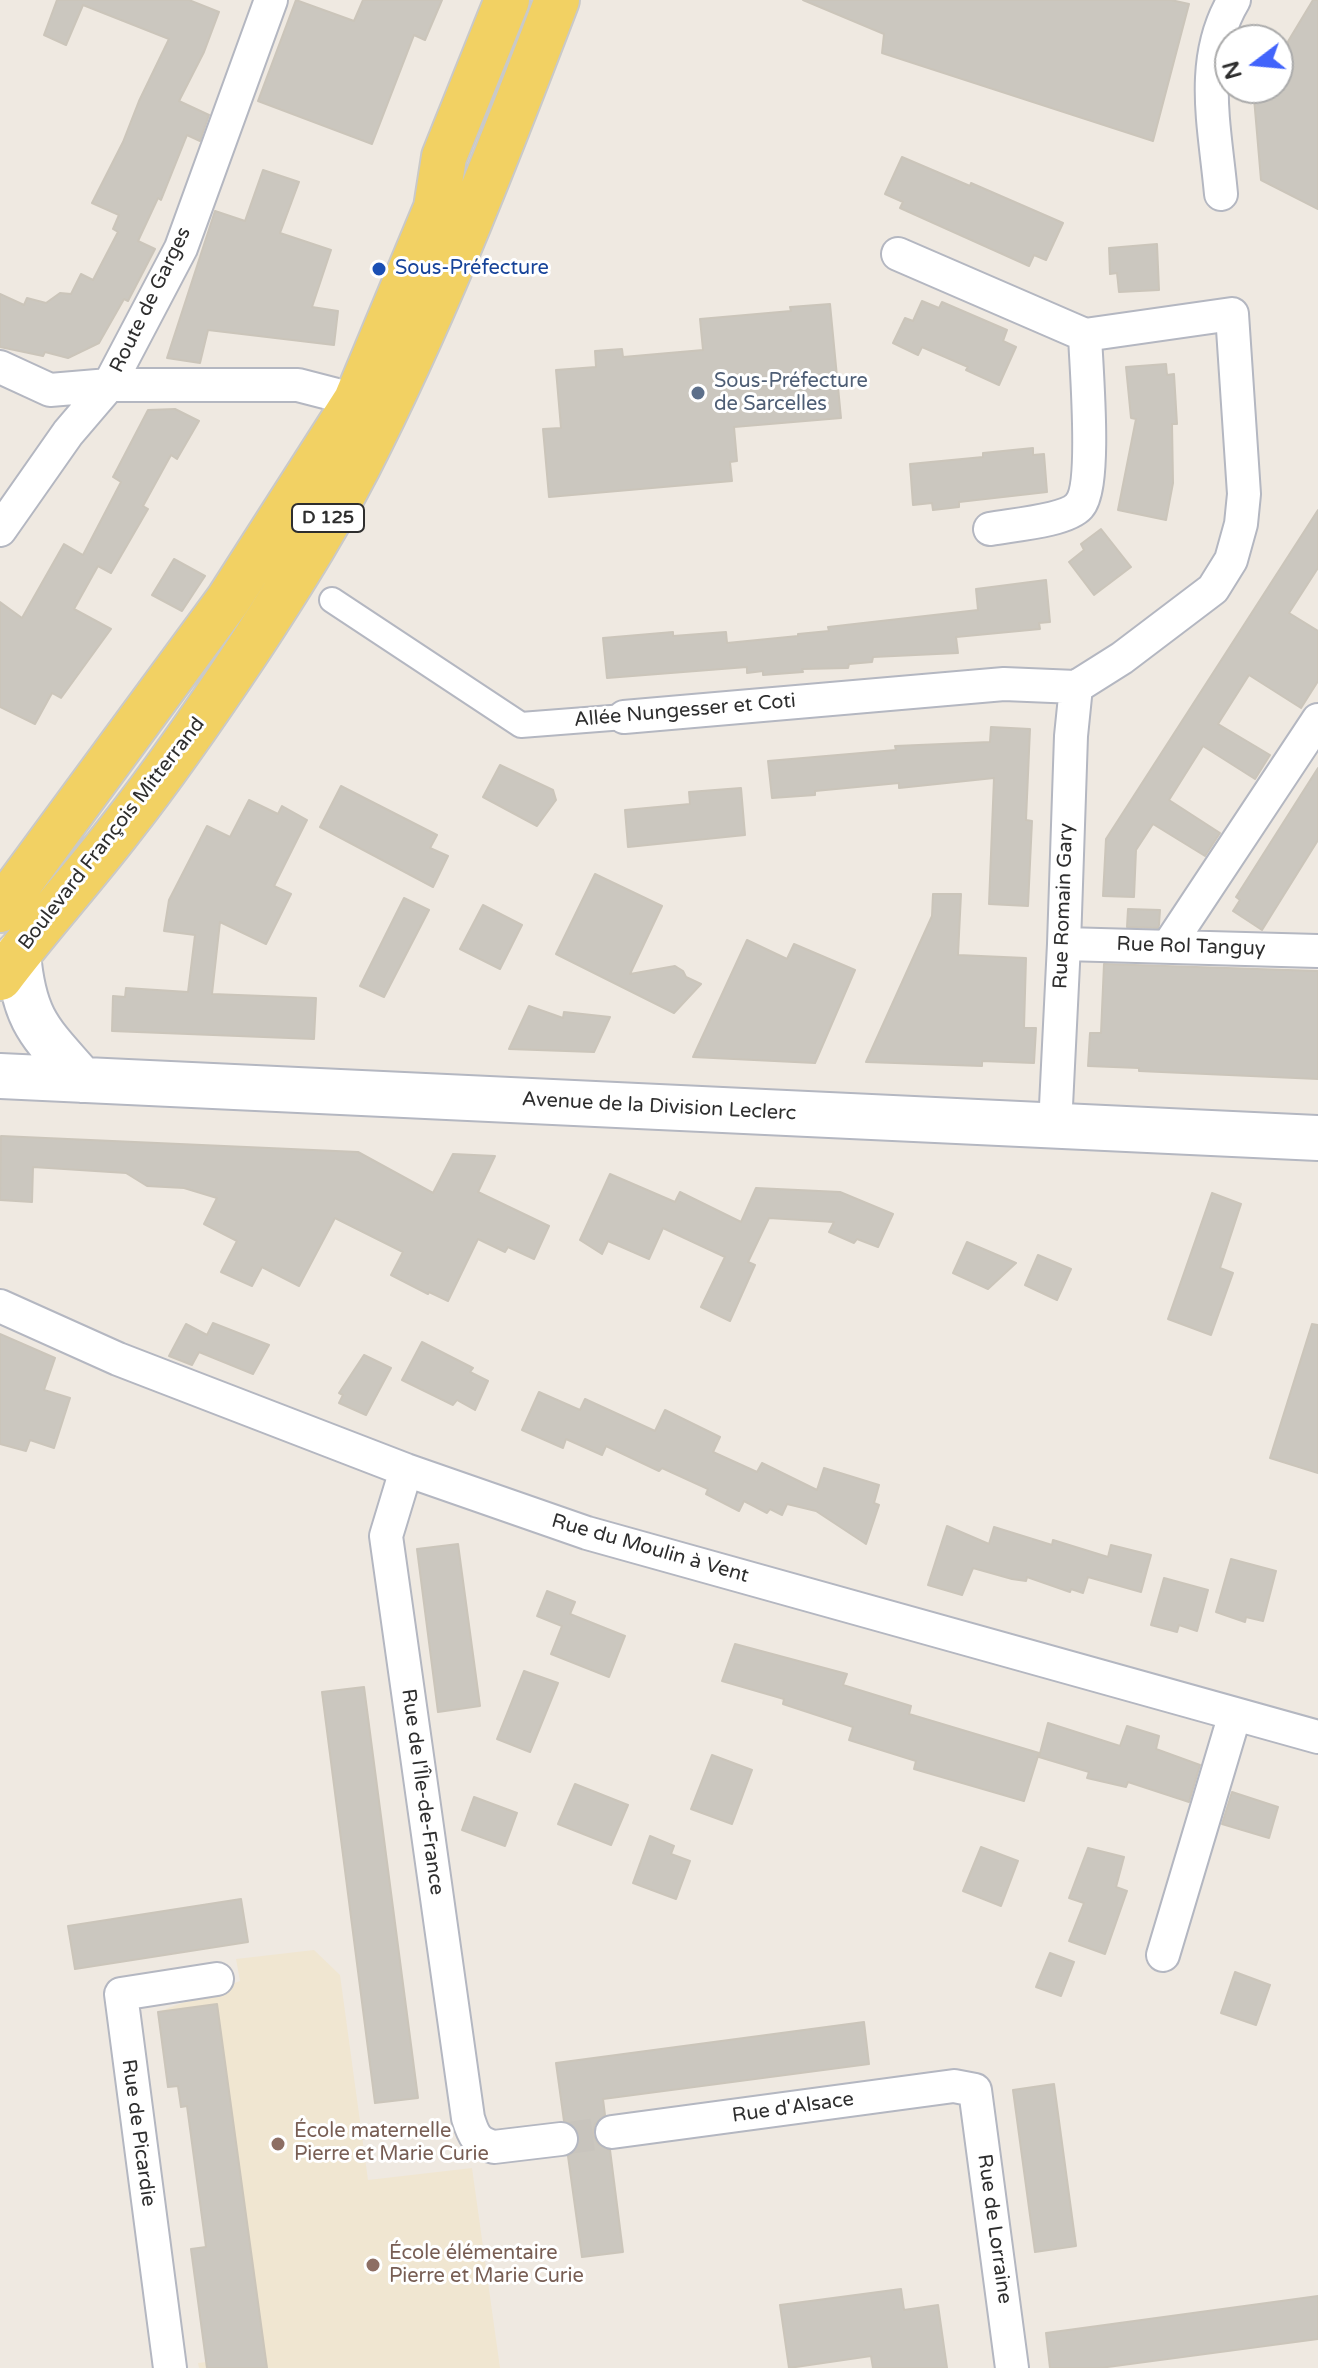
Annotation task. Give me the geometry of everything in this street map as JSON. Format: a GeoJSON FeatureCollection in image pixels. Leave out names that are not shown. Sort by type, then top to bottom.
{"type":"FeatureCollection","features":[{"type":"Feature","properties":{"kind":"main road","name":"Boulevard François Mitterrand"},"geometry":{"type":"LineString","coordinates":[[0,910],[228,600],[356,400],[436,208],[444,157],[507,0]]}},
{"type":"Feature","properties":{"kind":"main road","name":"Boulevard François Mitterrand"},"geometry":{"type":"LineString","coordinates":[[9,966],[179,753],[251,647],[308,554],[370,443],[444,284],[557,0]]}},
{"type":"Feature","properties":{"kind":"main road"},"geometry":{"type":"LineString","coordinates":[[9,966],[39,1031],[82,1080]]}},
{"type":"Feature","properties":{"kind":"main road","name":"Avenue de la Division Leclerc"},"geometry":{"type":"LineString","coordinates":[[0,1076],[1318,1138]]}},
{"type":"Feature","properties":{"kind":"street","name":"Route de Garges"},"geometry":{"type":"LineString","coordinates":[[0,530],[68,433],[109,385],[181,248],[271,0]]}},
{"type":"Feature","properties":{"kind":"street"},"geometry":{"type":"LineString","coordinates":[[1221,194],[1210,74],[1222,20],[1234,0]]}},
{"type":"Feature","properties":{"kind":"street"},"geometry":{"type":"LineString","coordinates":[[898,254],[1085,335],[1232,314],[1244,494],[1241,524],[1231,560],[1213,589],[1122,658],[1076,687]]}},
{"type":"Feature","properties":{"kind":"street"},"geometry":{"type":"LineString","coordinates":[[990,529],[1065,515],[1079,506],[1089,481],[1085,335]]}},
{"type":"Feature","properties":{"kind":"street"},"geometry":{"type":"LineString","coordinates":[[0,367],[50,390],[109,385],[298,385],[356,400]]}},
{"type":"Feature","properties":{"kind":"street","name":"Allée Nungesser et Coti"},"geometry":{"type":"LineString","coordinates":[[332,600],[521,725],[1004,684],[1076,687]]}},
{"type":"Feature","properties":{"kind":"street","name":"Rue Romain Gary"},"geometry":{"type":"LineString","coordinates":[[1055,1126],[1071,736],[1076,687]]}},
{"type":"Feature","properties":{"kind":"street"},"geometry":{"type":"LineString","coordinates":[[1169,945],[1318,720]]}},
{"type":"Feature","properties":{"kind":"street","name":"Rue Rol Tanguy"},"geometry":{"type":"LineString","coordinates":[[1064,944],[1318,951]]}},
{"type":"Feature","properties":{"kind":"street","name":"Rue du Moulin à Vent"},"geometry":{"type":"LineString","coordinates":[[0,1306],[118,1359],[406,1470],[587,1533],[1318,1737]]}},
{"type":"Feature","properties":{"kind":"street","name":"Rue de l'Île-de-France"},"geometry":{"type":"LineString","coordinates":[[406,1470],[386,1536],[468,2118],[473,2136],[483,2145],[494,2147],[561,2139]]}},
{"type":"Feature","properties":{"kind":"street"},"geometry":{"type":"LineString","coordinates":[[1163,1955],[1235,1714]]}},
{"type":"Feature","properties":{"kind":"street","name":"Rue de Picardie"},"geometry":{"type":"LineString","coordinates":[[170,2368],[121,1994],[217,1979]]}},
{"type":"Feature","properties":{"kind":"street","name":"Rue d'Alsace"},"geometry":{"type":"LineString","coordinates":[[612,2132],[954,2086],[975,2090]]}},
{"type":"Feature","properties":{"kind":"street","name":"Rue de Lorraine"},"geometry":{"type":"LineString","coordinates":[[975,2090],[1012,2368]]}},
{"type":"Feature","properties":{"kind":"shaded area"},"geometry":{"type":"Polygon","coordinates":[[[314,1950],[340,1975],[368,2180],[472,2168],[500,2368],[199,2368],[198,2363],[206,2362],[191,2249],[206,2246],[187,2106],[181,2107],[178,2089],[183,2085],[168,2087],[158,2012],[240,1981],[236,1959],[314,1950]]]}},
{"type":"Feature","properties":{"kind":"building"},"geometry":{"type":"Polygon","coordinates":[[[57,0],[189,0],[219,12],[204,52],[179,101],[209,115],[200,141],[187,135],[161,200],[158,198],[138,241],[155,249],[128,301],[124,299],[99,343],[68,358],[0,347],[0,294],[24,305],[27,298],[46,303],[60,293],[71,294],[81,274],[93,280],[118,232],[113,229],[119,215],[92,203],[169,39],[83,5],[66,45],[44,35],[57,0]]]}},
{"type":"Feature","properties":{"kind":"building"},"geometry":{"type":"Polygon","coordinates":[[[296,0],[354,21],[363,0],[442,0],[425,40],[414,35],[372,144],[258,101],[296,0]]]}},
{"type":"Feature","properties":{"kind":"building"},"geometry":{"type":"Polygon","coordinates":[[[803,0],[1171,0],[1189,4],[1153,141],[882,53],[884,34],[803,0]]]}},
{"type":"Feature","properties":{"kind":"building"},"geometry":{"type":"Polygon","coordinates":[[[1313,0],[1318,0],[1318,209],[1261,180],[1255,104],[1294,104],[1294,31],[1313,0]]]}},
{"type":"Feature","properties":{"kind":"building"},"geometry":{"type":"Polygon","coordinates":[[[902,157],[1063,223],[1046,260],[1034,255],[1029,266],[900,208],[903,202],[885,194],[902,157]]]}},
{"type":"Feature","properties":{"kind":"building"},"geometry":{"type":"Polygon","coordinates":[[[263,170],[299,182],[280,233],[331,250],[312,307],[338,311],[334,345],[208,330],[200,363],[167,358],[215,211],[245,221],[263,170]]]}},
{"type":"Feature","properties":{"kind":"building"},"geometry":{"type":"Polygon","coordinates":[[[1157,244],[1159,290],[1119,292],[1117,273],[1110,274],[1109,248],[1157,244]]]}},
{"type":"Feature","properties":{"kind":"building"},"geometry":{"type":"Polygon","coordinates":[[[922,301],[939,308],[942,302],[1007,330],[1003,341],[1016,347],[999,385],[966,370],[968,367],[922,347],[918,355],[893,343],[905,318],[913,321],[922,301]]]}},
{"type":"Feature","properties":{"kind":"building","name":"Sous-Préfecture de Sarcelles"},"geometry":{"type":"Polygon","coordinates":[[[830,304],[841,418],[734,427],[737,461],[730,462],[732,481],[549,497],[543,429],[561,428],[556,370],[596,367],[595,351],[622,349],[623,357],[703,350],[700,319],[791,311],[790,307],[830,304]]]}},
{"type":"Feature","properties":{"kind":"building"},"geometry":{"type":"Polygon","coordinates":[[[1166,364],[1167,375],[1174,374],[1177,424],[1172,424],[1173,483],[1166,520],[1118,510],[1136,419],[1131,418],[1126,367],[1166,364]]]}},
{"type":"Feature","properties":{"kind":"building"},"geometry":{"type":"Polygon","coordinates":[[[175,409],[199,421],[177,459],[171,455],[143,506],[148,509],[111,573],[98,566],[74,609],[111,629],[61,698],[52,693],[35,724],[0,707],[0,602],[22,618],[64,544],[83,555],[121,482],[113,477],[148,410],[175,409]]]}},
{"type":"Feature","properties":{"kind":"building"},"geometry":{"type":"Polygon","coordinates":[[[1033,448],[1033,455],[1044,454],[1047,492],[959,502],[959,507],[933,510],[932,503],[913,505],[910,464],[983,457],[983,453],[1033,448]]]}},
{"type":"Feature","properties":{"kind":"building"},"geometry":{"type":"Polygon","coordinates":[[[1318,510],[1318,568],[1289,613],[1318,631],[1318,681],[1301,708],[1249,675],[1218,724],[1270,755],[1255,779],[1203,746],[1169,800],[1220,833],[1205,856],[1153,824],[1136,850],[1134,897],[1103,896],[1106,839],[1318,510]]]}},
{"type":"Feature","properties":{"kind":"building"},"geometry":{"type":"Polygon","coordinates":[[[1101,529],[1131,567],[1094,595],[1069,562],[1084,550],[1081,544],[1101,529]]]}},
{"type":"Feature","properties":{"kind":"building"},"geometry":{"type":"Polygon","coordinates":[[[174,559],[205,576],[182,611],[152,595],[174,559]]]}},
{"type":"Feature","properties":{"kind":"building"},"geometry":{"type":"Polygon","coordinates":[[[1046,580],[1050,622],[1039,623],[1040,629],[956,637],[958,653],[873,657],[872,662],[849,664],[848,668],[802,669],[803,672],[763,675],[763,671],[747,673],[747,667],[607,678],[603,638],[673,632],[673,636],[726,632],[727,643],[798,636],[829,631],[828,627],[978,610],[976,589],[1046,580]]]}},
{"type":"Feature","properties":{"kind":"building"},"geometry":{"type":"Polygon","coordinates":[[[991,727],[1030,729],[1026,820],[1032,821],[1028,906],[989,904],[994,778],[899,788],[899,783],[772,798],[768,761],[896,750],[895,746],[990,742],[991,727]]]}},
{"type":"Feature","properties":{"kind":"building"},"geometry":{"type":"Polygon","coordinates":[[[500,765],[553,790],[556,800],[537,826],[483,797],[500,765]]]}},
{"type":"Feature","properties":{"kind":"building"},"geometry":{"type":"Polygon","coordinates":[[[1318,768],[1318,840],[1262,930],[1233,911],[1240,900],[1236,897],[1318,768]]]}},
{"type":"Feature","properties":{"kind":"building"},"geometry":{"type":"Polygon","coordinates":[[[341,786],[437,835],[430,848],[448,856],[433,887],[320,827],[341,786]]]}},
{"type":"Feature","properties":{"kind":"building"},"geometry":{"type":"Polygon","coordinates":[[[741,788],[745,835],[628,847],[625,810],[690,804],[689,792],[741,788]]]}},
{"type":"Feature","properties":{"kind":"building"},"geometry":{"type":"Polygon","coordinates":[[[249,800],[278,814],[282,806],[307,820],[274,886],[291,894],[266,944],[220,922],[212,994],[316,998],[314,1039],[112,1031],[113,996],[125,997],[126,988],[188,992],[195,935],[164,931],[169,900],[207,826],[230,837],[249,800]]]}},
{"type":"Feature","properties":{"kind":"building"},"geometry":{"type":"Polygon","coordinates":[[[595,874],[662,906],[630,974],[675,966],[686,977],[701,984],[674,1013],[556,954],[595,874]]]}},
{"type":"Feature","properties":{"kind":"building"},"geometry":{"type":"Polygon","coordinates":[[[933,894],[961,894],[958,955],[1026,958],[1024,1028],[1036,1028],[1034,1063],[982,1061],[982,1066],[866,1062],[932,916],[933,894]]]}},
{"type":"Feature","properties":{"kind":"building"},"geometry":{"type":"Polygon","coordinates":[[[404,898],[429,910],[384,997],[360,986],[404,898]]]}},
{"type":"Feature","properties":{"kind":"building"},"geometry":{"type":"Polygon","coordinates":[[[483,905],[522,925],[500,969],[460,949],[483,905]]]}},
{"type":"Feature","properties":{"kind":"building"},"geometry":{"type":"Polygon","coordinates":[[[1128,909],[1160,910],[1158,928],[1127,927],[1128,909]]]}},
{"type":"Feature","properties":{"kind":"building"},"geometry":{"type":"Polygon","coordinates":[[[747,940],[787,959],[794,944],[855,970],[815,1063],[693,1057],[747,940]]]}},
{"type":"Feature","properties":{"kind":"building"},"geometry":{"type":"Polygon","coordinates":[[[1104,964],[1318,971],[1318,1079],[1088,1066],[1090,1033],[1101,1033],[1104,964]]]}},
{"type":"Feature","properties":{"kind":"building"},"geometry":{"type":"Polygon","coordinates":[[[529,1006],[563,1018],[564,1012],[610,1017],[594,1052],[509,1049],[529,1006]]]}},
{"type":"Feature","properties":{"kind":"building"},"geometry":{"type":"Polygon","coordinates":[[[1,1136],[358,1152],[433,1193],[453,1154],[495,1156],[478,1192],[549,1226],[534,1259],[508,1247],[505,1252],[478,1239],[448,1301],[391,1275],[403,1252],[335,1218],[299,1286],[262,1267],[252,1286],[221,1272],[237,1241],[204,1224],[217,1198],[184,1188],[147,1186],[126,1173],[33,1167],[32,1202],[0,1200],[1,1136]]]}},
{"type":"Feature","properties":{"kind":"building"},"geometry":{"type":"Polygon","coordinates":[[[610,1174],[675,1202],[680,1192],[741,1222],[756,1188],[840,1192],[893,1214],[878,1247],[857,1239],[854,1243],[829,1232],[834,1222],[769,1218],[748,1262],[755,1265],[730,1321],[701,1307],[725,1257],[663,1228],[649,1259],[608,1241],[602,1254],[580,1240],[610,1174]]]}},
{"type":"Feature","properties":{"kind":"building"},"geometry":{"type":"Polygon","coordinates":[[[1212,1193],[1241,1204],[1220,1268],[1233,1273],[1211,1335],[1168,1319],[1212,1193]]]}},
{"type":"Feature","properties":{"kind":"building"},"geometry":{"type":"Polygon","coordinates":[[[967,1242],[1016,1263],[988,1289],[953,1273],[967,1242]]]}},
{"type":"Feature","properties":{"kind":"building"},"geometry":{"type":"Polygon","coordinates":[[[1038,1255],[1071,1269],[1057,1300],[1025,1285],[1038,1255]]]}},
{"type":"Feature","properties":{"kind":"building"},"geometry":{"type":"Polygon","coordinates":[[[213,1323],[269,1345],[253,1374],[199,1352],[192,1365],[169,1356],[186,1324],[207,1335],[213,1323]]]}},
{"type":"Feature","properties":{"kind":"building"},"geometry":{"type":"Polygon","coordinates":[[[1312,1324],[1318,1325],[1318,1473],[1270,1458],[1312,1324]]]}},
{"type":"Feature","properties":{"kind":"building"},"geometry":{"type":"Polygon","coordinates":[[[0,1334],[55,1358],[44,1390],[70,1398],[54,1448],[30,1440],[26,1451],[0,1444],[0,1334]]]}},
{"type":"Feature","properties":{"kind":"building"},"geometry":{"type":"Polygon","coordinates":[[[422,1342],[473,1368],[470,1372],[488,1381],[475,1410],[457,1400],[453,1405],[402,1380],[422,1342]]]}},
{"type":"Feature","properties":{"kind":"building"},"geometry":{"type":"Polygon","coordinates":[[[364,1355],[391,1368],[366,1415],[339,1403],[343,1395],[339,1393],[364,1355]]]}},
{"type":"Feature","properties":{"kind":"building"},"geometry":{"type":"Polygon","coordinates":[[[539,1392],[580,1410],[585,1399],[655,1431],[665,1410],[720,1437],[713,1452],[757,1472],[762,1463],[817,1490],[824,1468],[879,1485],[874,1503],[879,1505],[866,1544],[816,1511],[787,1504],[782,1515],[770,1509],[767,1513],[744,1501],[739,1511],[706,1494],[708,1489],[662,1468],[659,1471],[606,1446],[602,1455],[566,1439],[563,1448],[522,1430],[539,1392]]]}},
{"type":"Feature","properties":{"kind":"building"},"geometry":{"type":"Polygon","coordinates":[[[947,1526],[989,1544],[994,1527],[1052,1545],[1053,1540],[1108,1557],[1111,1545],[1151,1555],[1141,1592],[1088,1577],[1083,1593],[1071,1589],[1070,1592],[1027,1577],[1026,1581],[1012,1579],[973,1568],[962,1595],[928,1585],[947,1526]]]}},
{"type":"Feature","properties":{"kind":"building"},"geometry":{"type":"Polygon","coordinates":[[[458,1544],[480,1706],[438,1712],[417,1549],[458,1544]]]}},
{"type":"Feature","properties":{"kind":"building"},"geometry":{"type":"Polygon","coordinates":[[[1231,1559],[1276,1571],[1263,1621],[1246,1617],[1245,1622],[1216,1612],[1231,1559]]]}},
{"type":"Feature","properties":{"kind":"building"},"geometry":{"type":"Polygon","coordinates":[[[1164,1578],[1208,1590],[1197,1631],[1179,1625],[1177,1632],[1151,1625],[1164,1578]]]}},
{"type":"Feature","properties":{"kind":"building"},"geometry":{"type":"Polygon","coordinates":[[[547,1591],[575,1602],[570,1614],[625,1636],[609,1677],[551,1654],[562,1626],[537,1616],[547,1591]]]}},
{"type":"Feature","properties":{"kind":"building"},"geometry":{"type":"Polygon","coordinates":[[[735,1644],[847,1674],[843,1685],[911,1706],[909,1714],[1039,1753],[1024,1801],[914,1769],[916,1761],[849,1740],[853,1727],[783,1704],[784,1699],[722,1681],[735,1644]]]}},
{"type":"Feature","properties":{"kind":"building"},"geometry":{"type":"Polygon","coordinates":[[[524,1671],[558,1683],[530,1752],[497,1739],[524,1671]]]}},
{"type":"Feature","properties":{"kind":"building"},"geometry":{"type":"Polygon","coordinates":[[[364,1687],[418,2098],[375,2103],[322,1692],[364,1687]]]}},
{"type":"Feature","properties":{"kind":"building"},"geometry":{"type":"Polygon","coordinates":[[[1048,1723],[1120,1746],[1127,1726],[1159,1736],[1156,1749],[1200,1765],[1189,1802],[1128,1782],[1126,1787],[1087,1778],[1089,1772],[1039,1757],[1048,1723]]]}},
{"type":"Feature","properties":{"kind":"building"},"geometry":{"type":"Polygon","coordinates":[[[712,1755],[752,1770],[732,1824],[691,1809],[712,1755]]]}},
{"type":"Feature","properties":{"kind":"building"},"geometry":{"type":"Polygon","coordinates":[[[575,1784],[628,1805],[611,1845],[558,1824],[575,1784]]]}},
{"type":"Feature","properties":{"kind":"building"},"geometry":{"type":"Polygon","coordinates":[[[1232,1792],[1278,1807],[1269,1838],[1222,1824],[1232,1792]]]}},
{"type":"Feature","properties":{"kind":"building"},"geometry":{"type":"Polygon","coordinates":[[[474,1797],[517,1813],[505,1846],[462,1830],[474,1797]]]}},
{"type":"Feature","properties":{"kind":"building"},"geometry":{"type":"Polygon","coordinates":[[[650,1836],[674,1846],[671,1854],[690,1861],[676,1899],[633,1883],[650,1836]]]}},
{"type":"Feature","properties":{"kind":"building"},"geometry":{"type":"Polygon","coordinates":[[[981,1847],[1018,1861],[1001,1906],[963,1891],[981,1847]]]}},
{"type":"Feature","properties":{"kind":"building"},"geometry":{"type":"Polygon","coordinates":[[[1088,1848],[1124,1857],[1116,1887],[1127,1891],[1105,1954],[1069,1941],[1084,1903],[1069,1898],[1088,1848]]]}},
{"type":"Feature","properties":{"kind":"building"},"geometry":{"type":"Polygon","coordinates":[[[241,1899],[248,1942],[75,1969],[68,1926],[241,1899]]]}},
{"type":"Feature","properties":{"kind":"building"},"geometry":{"type":"Polygon","coordinates":[[[1050,1953],[1074,1962],[1061,1996],[1036,1987],[1050,1953]]]}},
{"type":"Feature","properties":{"kind":"building"},"geometry":{"type":"Polygon","coordinates":[[[1235,1972],[1270,1985],[1256,2025],[1221,2013],[1235,1972]]]}},
{"type":"Feature","properties":{"kind":"building"},"geometry":{"type":"Polygon","coordinates":[[[217,2004],[267,2368],[207,2368],[191,2249],[206,2247],[187,2106],[181,2107],[178,2086],[168,2087],[158,2012],[217,2004]]]}},
{"type":"Feature","properties":{"kind":"building"},"geometry":{"type":"Polygon","coordinates":[[[864,2022],[869,2064],[603,2099],[605,2115],[595,2124],[593,2134],[598,2144],[610,2150],[623,2252],[582,2257],[568,2156],[578,2147],[580,2136],[576,2127],[564,2121],[556,2063],[864,2022]]]}},
{"type":"Feature","properties":{"kind":"building"},"geometry":{"type":"Polygon","coordinates":[[[1054,2084],[1076,2246],[1035,2252],[1013,2090],[1054,2084]]]}},
{"type":"Feature","properties":{"kind":"building"},"geometry":{"type":"Polygon","coordinates":[[[901,2289],[904,2310],[938,2305],[947,2368],[873,2368],[871,2356],[789,2368],[780,2305],[901,2289]]]}},
{"type":"Feature","properties":{"kind":"building"},"geometry":{"type":"Polygon","coordinates":[[[1318,2296],[1318,2339],[1100,2368],[1050,2368],[1046,2333],[1318,2296]]]}},
{"type":"Feature","properties":{"kind":"tunnel"},"geometry":{"type":"LineString","coordinates":[[561,2139],[612,2132]]}},
{"type":"Feature","properties":{"kind":"place","name":"Sous-Préfecture"},"geometry":{"type":"Point","coordinates":[379,269]}},
{"type":"Feature","properties":{"kind":"place","name":"Sous-Préfecture de Sarcelles"},"geometry":{"type":"Point","coordinates":[698,393]}},
{"type":"Feature","properties":{"kind":"place","name":"École maternelle Pierre et Marie Curie"},"geometry":{"type":"Point","coordinates":[278,2144]}},
{"type":"Feature","properties":{"kind":"place","name":"École élémentaire Pierre et Marie Curie"},"geometry":{"type":"Point","coordinates":[373,2265]}}]}
